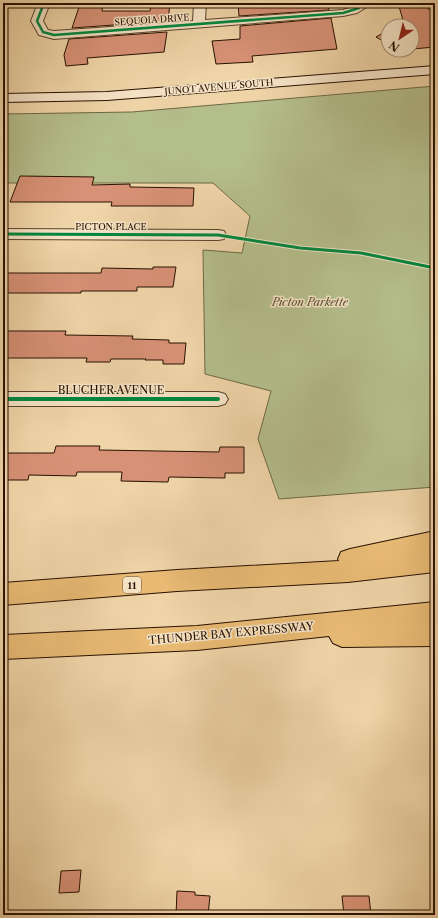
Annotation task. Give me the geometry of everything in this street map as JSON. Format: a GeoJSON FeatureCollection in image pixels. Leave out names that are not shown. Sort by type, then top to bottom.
{"type":"FeatureCollection","features":[{"type":"Feature","properties":{"kind":"highway"},"geometry":{"type":"LineString","coordinates":[[261,577],[435,541]]}},
{"type":"Feature","properties":{"kind":"highway","name":"11"},"geometry":{"type":"LineString","coordinates":[[3,594],[202,579],[261,577],[397,567],[435,562]]}},
{"type":"Feature","properties":{"kind":"highway","name":"THUNDER BAY EXPRESSWAY"},"geometry":{"type":"LineString","coordinates":[[3,647],[154,641],[224,636],[435,613]]}},
{"type":"Feature","properties":{"kind":"highway"},"geometry":{"type":"LineString","coordinates":[[224,636],[435,634]]}},
{"type":"Feature","properties":{"kind":"street","name":"SEQUOIA DRIVE"},"geometry":{"type":"LineString","coordinates":[[44,3],[37,21],[43,32],[54,35],[199,25],[349,12],[359,8],[358,3]]}},
{"type":"Feature","properties":{"kind":"street"},"geometry":{"type":"LineString","coordinates":[[199,25],[200,3]]}},
{"type":"Feature","properties":{"kind":"street","name":"JUNOT AVENUE SOUTH"},"geometry":{"type":"LineString","coordinates":[[3,98],[107,96],[435,70]]}},
{"type":"Feature","properties":{"kind":"street","name":"PICTON PLACE"},"geometry":{"type":"LineString","coordinates":[[3,234],[218,235]]}},
{"type":"Feature","properties":{"kind":"street","name":"BLUCHER AVENUE"},"geometry":{"type":"LineString","coordinates":[[3,399],[218,399]]}},
{"type":"Feature","properties":{"kind":"green space","name":"Picton Parkette"},"geometry":{"type":"Polygon","coordinates":[[[435,86],[435,487],[279,499],[258,439],[271,391],[205,374],[203,250],[242,253],[250,216],[213,183],[3,183],[3,114],[132,112],[435,86]]]}},
{"type":"Feature","properties":{"kind":"building"},"geometry":{"type":"Polygon","coordinates":[[[103,3],[102,11],[150,11],[151,3],[170,3],[168,21],[72,28],[80,4],[103,3]]]}},
{"type":"Feature","properties":{"kind":"building"},"geometry":{"type":"Polygon","coordinates":[[[238,3],[328,3],[329,10],[239,16],[238,3]]]}},
{"type":"Feature","properties":{"kind":"building"},"geometry":{"type":"Polygon","coordinates":[[[398,3],[426,3],[428,9],[435,9],[435,47],[420,48],[420,18],[402,18],[398,3]]]}},
{"type":"Feature","properties":{"kind":"building"},"geometry":{"type":"Polygon","coordinates":[[[331,18],[337,49],[252,56],[253,62],[216,64],[212,41],[240,39],[240,26],[331,18]]]}},
{"type":"Feature","properties":{"kind":"building"},"geometry":{"type":"Polygon","coordinates":[[[167,32],[164,52],[87,58],[88,64],[66,66],[64,55],[69,39],[167,32]]]}},
{"type":"Feature","properties":{"kind":"building"},"geometry":{"type":"Polygon","coordinates":[[[20,176],[94,177],[92,185],[130,184],[130,187],[194,188],[193,206],[111,206],[112,202],[10,202],[20,176]]]}},
{"type":"Feature","properties":{"kind":"building"},"geometry":{"type":"Polygon","coordinates":[[[153,267],[176,267],[173,287],[137,287],[137,291],[81,291],[81,293],[3,293],[3,273],[101,273],[102,268],[153,269],[153,267]]]}},
{"type":"Feature","properties":{"kind":"building"},"geometry":{"type":"Polygon","coordinates":[[[3,331],[66,331],[65,335],[133,336],[132,339],[169,340],[169,343],[186,343],[184,364],[163,364],[163,360],[145,360],[146,359],[111,359],[110,362],[86,362],[87,358],[3,358],[3,331]]]}},
{"type":"Feature","properties":{"kind":"building"},"geometry":{"type":"Polygon","coordinates":[[[56,446],[100,446],[99,450],[219,452],[220,447],[244,447],[244,473],[225,473],[225,478],[169,477],[168,482],[121,481],[122,472],[77,472],[76,476],[29,475],[28,480],[3,480],[3,453],[54,453],[56,446]]]}},
{"type":"Feature","properties":{"kind":"building"},"geometry":{"type":"Polygon","coordinates":[[[81,870],[79,892],[59,893],[61,871],[81,870]]]}},
{"type":"Feature","properties":{"kind":"building"},"geometry":{"type":"Polygon","coordinates":[[[177,891],[195,892],[195,895],[210,896],[208,915],[176,915],[177,891]]]}},
{"type":"Feature","properties":{"kind":"building"},"geometry":{"type":"Polygon","coordinates":[[[342,896],[369,896],[371,915],[344,915],[342,896]]]}},
{"type":"Feature","properties":{"kind":"cycle path"},"geometry":{"type":"LineString","coordinates":[[44,3],[37,21],[43,32],[54,35],[343,13],[359,8],[358,3]]}},
{"type":"Feature","properties":{"kind":"cycle path"},"geometry":{"type":"LineString","coordinates":[[3,234],[218,235],[300,248],[361,253],[435,268]]}},
{"type":"Feature","properties":{"kind":"cycle path"},"geometry":{"type":"LineString","coordinates":[[3,399],[218,399]]}}]}
